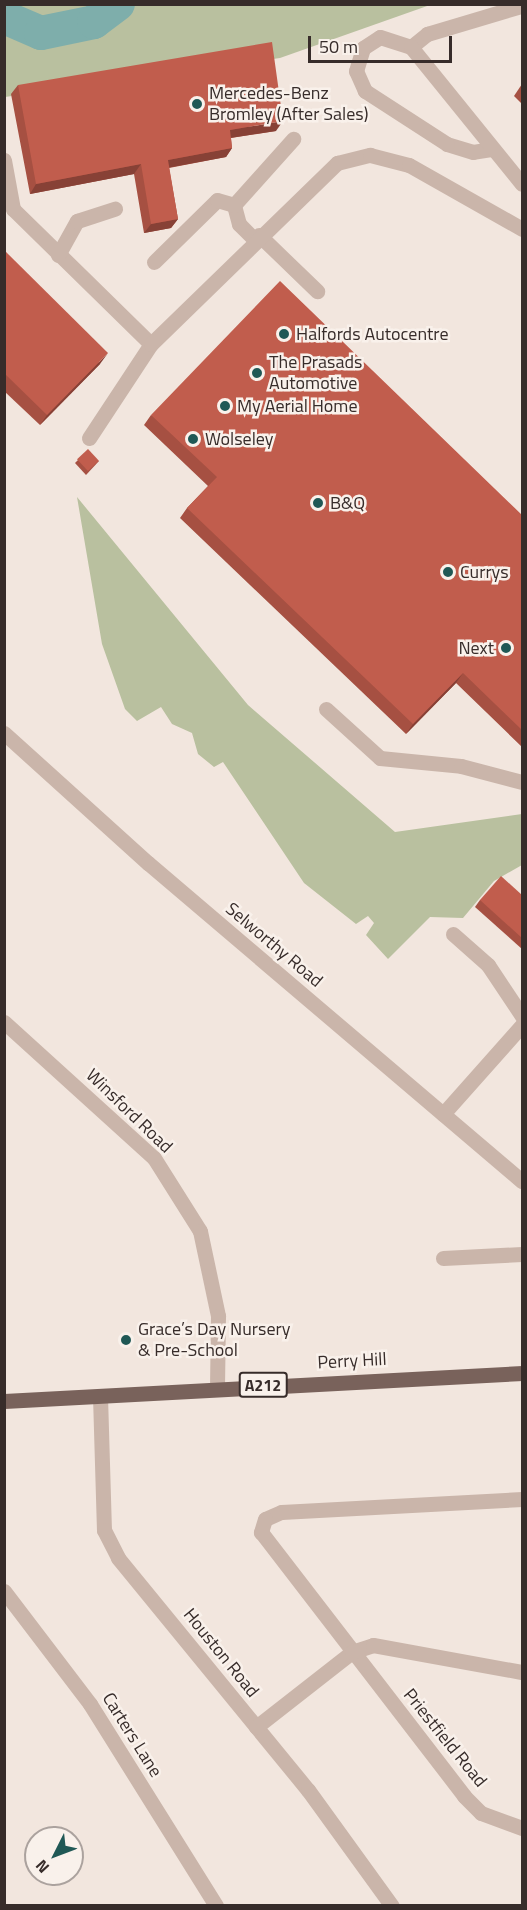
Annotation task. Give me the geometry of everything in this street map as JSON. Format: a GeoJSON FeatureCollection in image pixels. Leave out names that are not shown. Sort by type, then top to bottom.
{"type":"FeatureCollection","features":[{"type":"Feature","properties":{"kind":"main road","name":"Perry Hill"},"geometry":{"type":"LineString","coordinates":[[4,1401],[522,1372]]}},
{"type":"Feature","properties":{"kind":"street"},"geometry":{"type":"LineString","coordinates":[[411,47],[427,34],[521,6]]}},
{"type":"Feature","properties":{"kind":"street"},"geometry":{"type":"LineString","coordinates":[[491,149],[472,152],[447,144],[365,91],[356,71],[363,48],[380,37],[411,47],[491,149],[522,184]]}},
{"type":"Feature","properties":{"kind":"street"},"geometry":{"type":"LineString","coordinates":[[234,205],[293,139]]}},
{"type":"Feature","properties":{"kind":"street"},"geometry":{"type":"LineString","coordinates":[[89,438],[151,344],[257,237],[337,163],[370,155],[409,165],[522,229]]}},
{"type":"Feature","properties":{"kind":"street"},"geometry":{"type":"LineString","coordinates":[[4,160],[13,209],[151,344]]}},
{"type":"Feature","properties":{"kind":"street"},"geometry":{"type":"LineString","coordinates":[[154,262],[217,200],[234,205]]}},
{"type":"Feature","properties":{"kind":"street"},"geometry":{"type":"LineString","coordinates":[[234,205],[239,224],[257,237],[317,291]]}},
{"type":"Feature","properties":{"kind":"street"},"geometry":{"type":"LineString","coordinates":[[58,255],[77,221],[115,209]]}},
{"type":"Feature","properties":{"kind":"street"},"geometry":{"type":"LineString","coordinates":[[326,709],[380,758],[462,766],[522,782]]}},
{"type":"Feature","properties":{"kind":"street","name":"Selworthy Road"},"geometry":{"type":"LineString","coordinates":[[4,733],[522,1181]]}},
{"type":"Feature","properties":{"kind":"street"},"geometry":{"type":"LineString","coordinates":[[453,934],[488,964],[522,1016]]}},
{"type":"Feature","properties":{"kind":"street","name":"Winsford Road"},"geometry":{"type":"LineString","coordinates":[[4,1022],[154,1158],[200,1231],[218,1316],[217,1388]]}},
{"type":"Feature","properties":{"kind":"street"},"geometry":{"type":"LineString","coordinates":[[443,1114],[522,1025]]}},
{"type":"Feature","properties":{"kind":"street"},"geometry":{"type":"LineString","coordinates":[[443,1258],[522,1254]]}},
{"type":"Feature","properties":{"kind":"street","name":"Houston Road"},"geometry":{"type":"LineString","coordinates":[[100,1396],[109,1539],[118,1558],[256,1727],[392,1905]]}},
{"type":"Feature","properties":{"kind":"street","name":"Priestfield Road"},"geometry":{"type":"LineString","coordinates":[[522,1499],[386,1503],[281,1512],[265,1519],[265,1540],[464,1797],[481,1813],[522,1828]]}},
{"type":"Feature","properties":{"kind":"street","name":"Carters Lane"},"geometry":{"type":"LineString","coordinates":[[4,1591],[90,1704],[216,1905]]}},
{"type":"Feature","properties":{"kind":"street"},"geometry":{"type":"LineString","coordinates":[[256,1727],[352,1652],[373,1645],[418,1649],[522,1672]]}},
{"type":"Feature","properties":{"kind":"green space"},"geometry":{"type":"Polygon","coordinates":[[[4,5],[430,5],[280,58],[5,97],[4,5]]]}},
{"type":"Feature","properties":{"kind":"green space"},"geometry":{"type":"Polygon","coordinates":[[[77,497],[248,705],[395,832],[522,814],[522,865],[494,881],[463,918],[430,917],[388,959],[366,935],[374,923],[368,916],[356,924],[304,883],[223,762],[214,767],[198,754],[192,733],[172,724],[161,707],[137,721],[125,709],[102,644],[77,497]]]}},
{"type":"Feature","properties":{"kind":"building"},"geometry":{"type":"Polygon","coordinates":[[[272,42],[283,121],[230,130],[232,148],[168,160],[178,219],[151,224],[141,164],[36,184],[18,85],[272,42]]]}},
{"type":"Feature","properties":{"kind":"building"},"geometry":{"type":"Polygon","coordinates":[[[4,250],[108,353],[47,415],[4,373],[4,250]]]}},
{"type":"Feature","properties":{"kind":"building"},"geometry":{"type":"Polygon","coordinates":[[[280,281],[522,515],[522,730],[463,673],[413,724],[187,508],[217,477],[151,415],[280,281]]]}},
{"type":"Feature","properties":{"kind":"building"},"geometry":{"type":"Polygon","coordinates":[[[88,449],[99,461],[88,471],[77,459],[88,449]]]}},
{"type":"Feature","properties":{"kind":"building"},"geometry":{"type":"Polygon","coordinates":[[[501,876],[522,895],[522,938],[480,900],[501,876]]]}},
{"type":"Feature","properties":{"kind":"waterway"},"geometry":{"type":"LineString","coordinates":[[4,17],[41,33],[94,22],[118,4]]}},
{"type":"Feature","properties":{"kind":"place","name":"Mercedes-Benz Bromley (After Sales)"},"geometry":{"type":"Point","coordinates":[197,104]}},
{"type":"Feature","properties":{"kind":"place","name":"Halfords Autocentre"},"geometry":{"type":"Point","coordinates":[284,334]}},
{"type":"Feature","properties":{"kind":"place","name":"The Prasads Automotive"},"geometry":{"type":"Point","coordinates":[257,373]}},
{"type":"Feature","properties":{"kind":"place","name":"My Aerial Home"},"geometry":{"type":"Point","coordinates":[225,406]}},
{"type":"Feature","properties":{"kind":"place","name":"Wolseley"},"geometry":{"type":"Point","coordinates":[193,439]}},
{"type":"Feature","properties":{"kind":"place","name":"B&Q"},"geometry":{"type":"Point","coordinates":[318,503]}},
{"type":"Feature","properties":{"kind":"place","name":"Currys"},"geometry":{"type":"Point","coordinates":[448,572]}},
{"type":"Feature","properties":{"kind":"place","name":"Next"},"geometry":{"type":"Point","coordinates":[506,648]}},
{"type":"Feature","properties":{"kind":"place","name":"Grace’s Day Nursery & Pre-School"},"geometry":{"type":"Point","coordinates":[126,1340]}}]}
